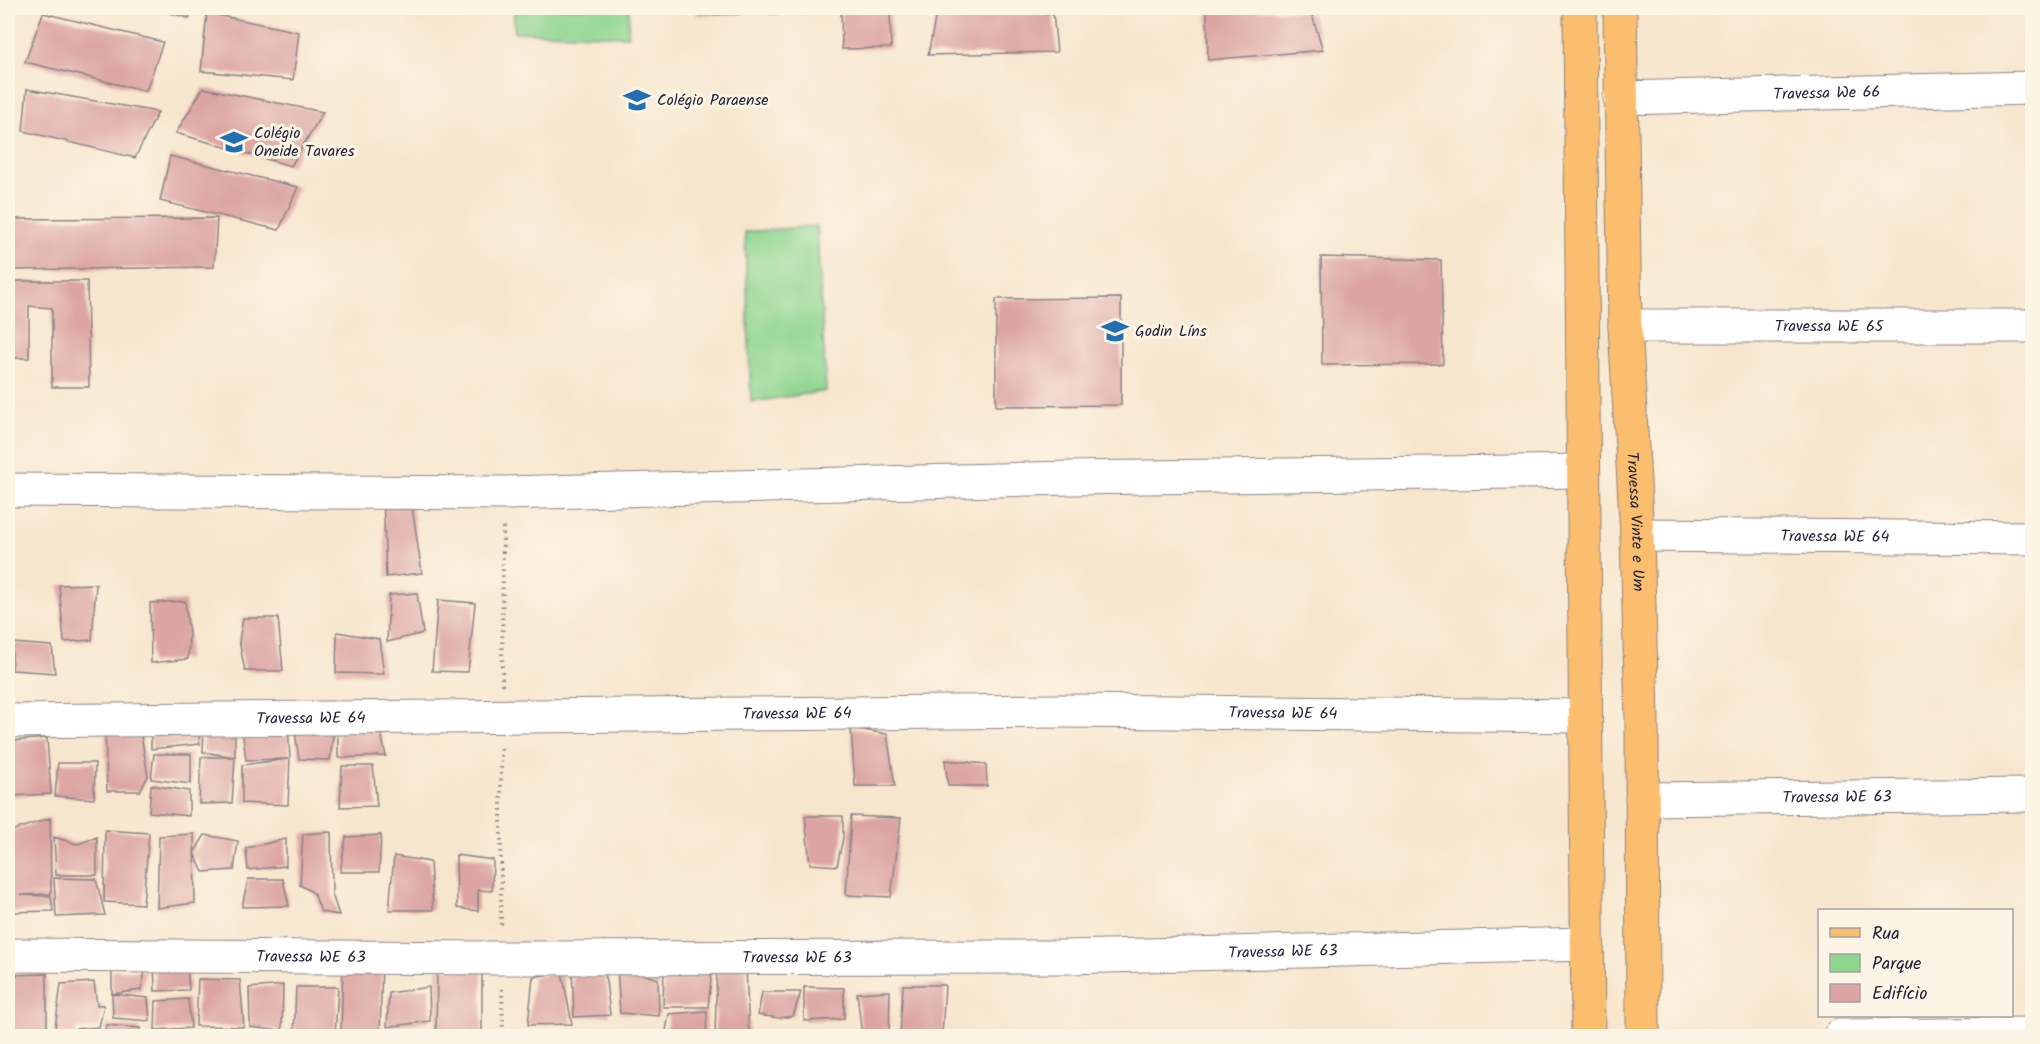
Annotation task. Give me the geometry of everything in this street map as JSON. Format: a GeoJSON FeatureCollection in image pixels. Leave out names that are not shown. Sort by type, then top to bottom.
{"type":"FeatureCollection","features":[{"type":"Feature","properties":{"kind":"main road"},"geometry":{"type":"LineString","coordinates":[[1580,8],[1588,1036]]}},
{"type":"Feature","properties":{"kind":"main road","name":"Travessa Vinte e Um"},"geometry":{"type":"LineString","coordinates":[[1620,8],[1625,326],[1637,535],[1642,799],[1643,1036]]}},
{"type":"Feature","properties":{"kind":"street","name":"Travessa We 66"},"geometry":{"type":"LineString","coordinates":[[1620,98],[2032,88]]}},
{"type":"Feature","properties":{"kind":"street","name":"Travessa WE 65"},"geometry":{"type":"LineString","coordinates":[[1625,326],[2032,326]]}},
{"type":"Feature","properties":{"kind":"street"},"geometry":{"type":"LineString","coordinates":[[8,490],[504,493],[1069,478],[1583,471]]}},
{"type":"Feature","properties":{"kind":"street","name":"Travessa WE 64"},"geometry":{"type":"LineString","coordinates":[[1637,535],[2032,538]]}},
{"type":"Feature","properties":{"kind":"street","name":"Travessa WE 64"},"geometry":{"type":"LineString","coordinates":[[8,721],[1052,711],[1585,716]]}},
{"type":"Feature","properties":{"kind":"street","name":"Travessa WE 63"},"geometry":{"type":"LineString","coordinates":[[1642,799],[2032,795]]}},
{"type":"Feature","properties":{"kind":"street","name":"Travessa WE 63"},"geometry":{"type":"LineString","coordinates":[[8,955],[501,958],[1066,957],[1587,944]]}},
{"type":"Feature","properties":{"kind":"street"},"geometry":{"type":"LineString","coordinates":[[1840,1036],[2032,1034]]}},
{"type":"Feature","properties":{"kind":"path"},"geometry":{"type":"LineString","coordinates":[[501,958],[502,1036]]}},
{"type":"Feature","properties":{"kind":"green space"},"geometry":{"type":"Polygon","coordinates":[[[514,8],[629,8],[628,36],[514,32],[514,8]]]}},
{"type":"Feature","properties":{"kind":"green space"},"geometry":{"type":"Polygon","coordinates":[[[817,226],[826,391],[751,402],[745,232],[817,226]]]}},
{"type":"Feature","properties":{"kind":"building"},"geometry":{"type":"Polygon","coordinates":[[[153,8],[192,8],[189,18],[153,8]]]}},
{"type":"Feature","properties":{"kind":"building"},"geometry":{"type":"Polygon","coordinates":[[[696,8],[741,8],[741,14],[697,15],[696,8]]]}},
{"type":"Feature","properties":{"kind":"building"},"geometry":{"type":"Polygon","coordinates":[[[769,8],[812,8],[812,13],[769,14],[769,8]]]}},
{"type":"Feature","properties":{"kind":"building"},"geometry":{"type":"Polygon","coordinates":[[[841,8],[890,8],[891,48],[842,49],[841,8]]]}},
{"type":"Feature","properties":{"kind":"building"},"geometry":{"type":"Polygon","coordinates":[[[1207,8],[1311,12],[1323,50],[1208,60],[1207,8]]]}},
{"type":"Feature","properties":{"kind":"building"},"geometry":{"type":"Polygon","coordinates":[[[43,13],[163,42],[146,91],[25,62],[43,13]]]}},
{"type":"Feature","properties":{"kind":"building"},"geometry":{"type":"Polygon","coordinates":[[[207,13],[299,32],[293,80],[201,71],[207,13]]]}},
{"type":"Feature","properties":{"kind":"building"},"geometry":{"type":"Polygon","coordinates":[[[1053,13],[1057,52],[928,55],[936,14],[1053,13]]]}},
{"type":"Feature","properties":{"kind":"building"},"geometry":{"type":"Polygon","coordinates":[[[203,88],[323,112],[291,166],[176,133],[203,88]]]}},
{"type":"Feature","properties":{"kind":"building"},"geometry":{"type":"Polygon","coordinates":[[[27,89],[158,112],[135,158],[23,131],[27,89]]]}},
{"type":"Feature","properties":{"kind":"building"},"geometry":{"type":"Polygon","coordinates":[[[170,156],[298,187],[279,230],[160,201],[170,156]]]}},
{"type":"Feature","properties":{"kind":"building"},"geometry":{"type":"Polygon","coordinates":[[[217,218],[214,267],[11,270],[8,219],[217,218]]]}},
{"type":"Feature","properties":{"kind":"building"},"geometry":{"type":"Polygon","coordinates":[[[1321,257],[1441,260],[1443,364],[1322,365],[1321,257]]]}},
{"type":"Feature","properties":{"kind":"building"},"geometry":{"type":"Polygon","coordinates":[[[8,281],[87,281],[89,387],[52,387],[52,308],[29,306],[29,358],[8,358],[8,281]]]}},
{"type":"Feature","properties":{"kind":"building"},"geometry":{"type":"Polygon","coordinates":[[[1121,298],[1121,405],[996,406],[996,299],[1121,298]]]}},
{"type":"Feature","properties":{"kind":"building"},"geometry":{"type":"Polygon","coordinates":[[[409,487],[422,573],[386,577],[383,495],[409,487]]]}},
{"type":"Feature","properties":{"kind":"building"},"geometry":{"type":"Polygon","coordinates":[[[96,584],[92,640],[64,642],[59,585],[96,584]]]}},
{"type":"Feature","properties":{"kind":"building"},"geometry":{"type":"Polygon","coordinates":[[[417,593],[423,633],[387,642],[389,595],[417,593]]]}},
{"type":"Feature","properties":{"kind":"building"},"geometry":{"type":"Polygon","coordinates":[[[438,600],[475,603],[468,672],[432,671],[438,600]]]}},
{"type":"Feature","properties":{"kind":"building"},"geometry":{"type":"Polygon","coordinates":[[[185,601],[189,634],[188,659],[151,663],[150,603],[185,601]]]}},
{"type":"Feature","properties":{"kind":"building"},"geometry":{"type":"Polygon","coordinates":[[[243,618],[278,618],[283,671],[245,671],[239,641],[243,618]]]}},
{"type":"Feature","properties":{"kind":"building"},"geometry":{"type":"Polygon","coordinates":[[[337,632],[379,639],[384,674],[336,673],[337,632]]]}},
{"type":"Feature","properties":{"kind":"building"},"geometry":{"type":"Polygon","coordinates":[[[12,643],[52,646],[55,673],[12,670],[12,643]]]}},
{"type":"Feature","properties":{"kind":"building"},"geometry":{"type":"Polygon","coordinates":[[[338,718],[378,719],[386,756],[338,758],[338,718]]]}},
{"type":"Feature","properties":{"kind":"building"},"geometry":{"type":"Polygon","coordinates":[[[151,720],[197,721],[200,744],[151,749],[151,720]]]}},
{"type":"Feature","properties":{"kind":"building"},"geometry":{"type":"Polygon","coordinates":[[[335,720],[330,760],[299,759],[294,725],[335,720]]]}},
{"type":"Feature","properties":{"kind":"building"},"geometry":{"type":"Polygon","coordinates":[[[241,721],[288,724],[290,758],[288,805],[242,803],[242,765],[288,759],[246,760],[241,721]]]}},
{"type":"Feature","properties":{"kind":"building"},"geometry":{"type":"Polygon","coordinates":[[[204,726],[235,727],[235,757],[203,752],[204,726]]]}},
{"type":"Feature","properties":{"kind":"building"},"geometry":{"type":"Polygon","coordinates":[[[851,728],[887,734],[895,786],[855,786],[851,728]]]}},
{"type":"Feature","properties":{"kind":"building"},"geometry":{"type":"Polygon","coordinates":[[[105,729],[140,729],[148,776],[140,791],[107,791],[105,729]]]}},
{"type":"Feature","properties":{"kind":"building"},"geometry":{"type":"Polygon","coordinates":[[[47,738],[51,794],[11,796],[12,741],[47,738]]]}},
{"type":"Feature","properties":{"kind":"building"},"geometry":{"type":"Polygon","coordinates":[[[154,754],[191,754],[191,784],[151,779],[154,754]]]}},
{"type":"Feature","properties":{"kind":"building"},"geometry":{"type":"Polygon","coordinates":[[[201,757],[235,757],[232,803],[199,804],[201,757]]]}},
{"type":"Feature","properties":{"kind":"building"},"geometry":{"type":"Polygon","coordinates":[[[945,760],[986,764],[987,786],[948,786],[945,760]]]}},
{"type":"Feature","properties":{"kind":"building"},"geometry":{"type":"Polygon","coordinates":[[[58,763],[95,763],[94,799],[55,796],[58,763]]]}},
{"type":"Feature","properties":{"kind":"building"},"geometry":{"type":"Polygon","coordinates":[[[342,766],[373,766],[377,806],[340,807],[342,766]]]}},
{"type":"Feature","properties":{"kind":"building"},"geometry":{"type":"Polygon","coordinates":[[[151,785],[189,791],[189,816],[149,812],[151,785]]]}},
{"type":"Feature","properties":{"kind":"building"},"geometry":{"type":"Polygon","coordinates":[[[805,816],[843,816],[843,838],[837,866],[810,864],[805,816]]]}},
{"type":"Feature","properties":{"kind":"building"},"geometry":{"type":"Polygon","coordinates":[[[851,816],[901,818],[891,897],[846,895],[851,816]]]}},
{"type":"Feature","properties":{"kind":"building"},"geometry":{"type":"Polygon","coordinates":[[[50,818],[51,894],[20,895],[51,896],[53,911],[8,912],[8,832],[50,818]]]}},
{"type":"Feature","properties":{"kind":"building"},"geometry":{"type":"Polygon","coordinates":[[[105,830],[149,833],[143,904],[104,902],[105,830]]]}},
{"type":"Feature","properties":{"kind":"building"},"geometry":{"type":"Polygon","coordinates":[[[331,832],[332,894],[339,915],[321,912],[314,893],[300,885],[303,834],[331,832]]]}},
{"type":"Feature","properties":{"kind":"building"},"geometry":{"type":"Polygon","coordinates":[[[194,834],[195,903],[157,908],[159,836],[194,834]]]}},
{"type":"Feature","properties":{"kind":"building"},"geometry":{"type":"Polygon","coordinates":[[[205,835],[238,841],[234,870],[203,872],[194,853],[205,835]]]}},
{"type":"Feature","properties":{"kind":"building"},"geometry":{"type":"Polygon","coordinates":[[[381,835],[379,872],[340,872],[346,837],[381,835]]]}},
{"type":"Feature","properties":{"kind":"building"},"geometry":{"type":"Polygon","coordinates":[[[54,837],[77,844],[97,837],[97,875],[56,875],[54,837]]]}},
{"type":"Feature","properties":{"kind":"building"},"geometry":{"type":"Polygon","coordinates":[[[286,839],[286,866],[248,870],[246,848],[286,839]]]}},
{"type":"Feature","properties":{"kind":"building"},"geometry":{"type":"Polygon","coordinates":[[[456,855],[493,860],[492,891],[478,890],[478,911],[457,908],[456,855]]]}},
{"type":"Feature","properties":{"kind":"building"},"geometry":{"type":"Polygon","coordinates":[[[394,856],[430,862],[433,910],[389,910],[394,856]]]}},
{"type":"Feature","properties":{"kind":"building"},"geometry":{"type":"Polygon","coordinates":[[[54,878],[96,879],[105,915],[56,917],[54,878]]]}},
{"type":"Feature","properties":{"kind":"building"},"geometry":{"type":"Polygon","coordinates":[[[248,879],[283,879],[289,906],[242,907],[248,879]]]}},
{"type":"Feature","properties":{"kind":"building"},"geometry":{"type":"Polygon","coordinates":[[[154,959],[187,963],[189,990],[155,991],[154,959]]]}},
{"type":"Feature","properties":{"kind":"building"},"geometry":{"type":"Polygon","coordinates":[[[382,960],[380,1034],[341,1033],[343,962],[382,960]]]}},
{"type":"Feature","properties":{"kind":"building"},"geometry":{"type":"Polygon","coordinates":[[[482,964],[482,1036],[436,1036],[437,969],[482,964]]]}},
{"type":"Feature","properties":{"kind":"building"},"geometry":{"type":"Polygon","coordinates":[[[604,964],[610,1015],[574,1017],[572,967],[604,964]]]}},
{"type":"Feature","properties":{"kind":"building"},"geometry":{"type":"Polygon","coordinates":[[[717,964],[746,967],[749,1036],[715,1036],[717,964]]]}},
{"type":"Feature","properties":{"kind":"building"},"geometry":{"type":"Polygon","coordinates":[[[664,965],[712,971],[708,1007],[663,1007],[664,965]]]}},
{"type":"Feature","properties":{"kind":"building"},"geometry":{"type":"Polygon","coordinates":[[[617,966],[658,979],[659,1016],[620,1013],[617,966]]]}},
{"type":"Feature","properties":{"kind":"building"},"geometry":{"type":"Polygon","coordinates":[[[112,970],[145,971],[141,990],[112,994],[112,970]]]}},
{"type":"Feature","properties":{"kind":"building"},"geometry":{"type":"Polygon","coordinates":[[[562,972],[572,1024],[528,1025],[533,977],[562,972]]]}},
{"type":"Feature","properties":{"kind":"building"},"geometry":{"type":"Polygon","coordinates":[[[47,974],[47,1036],[8,1036],[8,975],[47,974]]]}},
{"type":"Feature","properties":{"kind":"building"},"geometry":{"type":"Polygon","coordinates":[[[198,979],[240,980],[244,1027],[196,1026],[198,979]]]}},
{"type":"Feature","properties":{"kind":"building"},"geometry":{"type":"Polygon","coordinates":[[[94,982],[97,1005],[104,1005],[99,1027],[76,1029],[76,1036],[54,1036],[61,984],[94,982]]]}},
{"type":"Feature","properties":{"kind":"building"},"geometry":{"type":"Polygon","coordinates":[[[283,985],[282,1031],[250,1027],[249,988],[283,985]]]}},
{"type":"Feature","properties":{"kind":"building"},"geometry":{"type":"Polygon","coordinates":[[[903,985],[945,985],[942,1036],[900,1035],[903,985]]]}},
{"type":"Feature","properties":{"kind":"building"},"geometry":{"type":"Polygon","coordinates":[[[296,987],[338,987],[335,1036],[294,1036],[296,987]]]}},
{"type":"Feature","properties":{"kind":"building"},"geometry":{"type":"Polygon","coordinates":[[[429,987],[430,1021],[387,1027],[389,993],[429,987]]]}},
{"type":"Feature","properties":{"kind":"building"},"geometry":{"type":"Polygon","coordinates":[[[804,987],[844,988],[844,1019],[804,1021],[804,987]]]}},
{"type":"Feature","properties":{"kind":"building"},"geometry":{"type":"Polygon","coordinates":[[[890,991],[889,1036],[862,1036],[857,993],[890,991]]]}},
{"type":"Feature","properties":{"kind":"building"},"geometry":{"type":"Polygon","coordinates":[[[762,992],[801,992],[793,1016],[779,1018],[758,1015],[762,992]]]}},
{"type":"Feature","properties":{"kind":"building"},"geometry":{"type":"Polygon","coordinates":[[[112,994],[148,998],[150,1021],[113,1018],[112,994]]]}},
{"type":"Feature","properties":{"kind":"building"},"geometry":{"type":"Polygon","coordinates":[[[188,999],[191,1028],[155,1030],[156,1001],[188,999]]]}},
{"type":"Feature","properties":{"kind":"building"},"geometry":{"type":"Polygon","coordinates":[[[707,1011],[706,1036],[665,1036],[669,1014],[707,1011]]]}},
{"type":"Feature","properties":{"kind":"building"},"geometry":{"type":"Polygon","coordinates":[[[106,1025],[140,1028],[140,1036],[105,1036],[106,1025]]]}},
{"type":"Feature","properties":{"kind":"place","name":"Colégio Paraense"},"geometry":{"type":"Point","coordinates":[637,100]}},
{"type":"Feature","properties":{"kind":"place","name":"Colégio Oneide Tavares"},"geometry":{"type":"Point","coordinates":[234,142]}},
{"type":"Feature","properties":{"kind":"place","name":"Godin Líns"},"geometry":{"type":"Point","coordinates":[1115,331]}}]}
